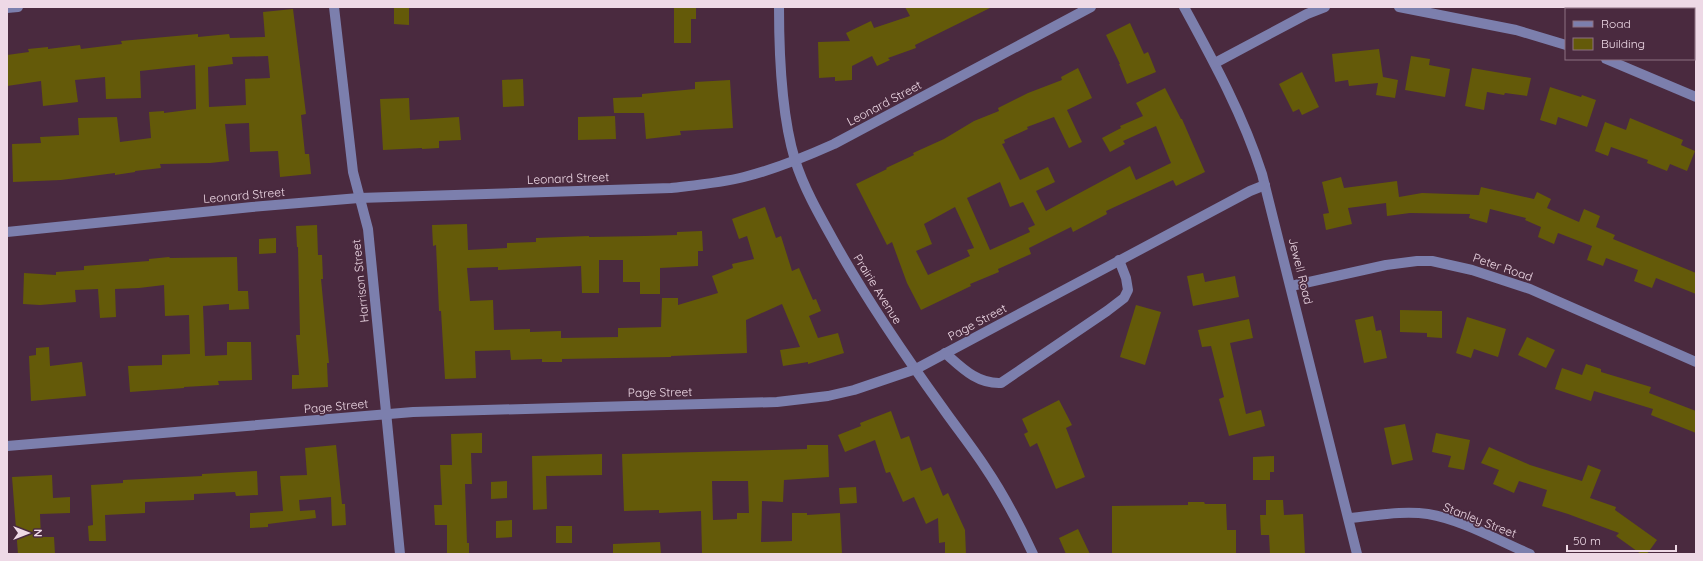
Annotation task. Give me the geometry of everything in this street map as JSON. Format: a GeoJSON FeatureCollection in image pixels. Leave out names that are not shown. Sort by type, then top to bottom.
{"type":"FeatureCollection","features":[{"type":"Feature","properties":{"kind":"street"},"geometry":{"type":"LineString","coordinates":[[7,8],[18,7]]}},
{"type":"Feature","properties":{"kind":"street","name":"Harrison Street"},"geometry":{"type":"LineString","coordinates":[[334,7],[353,172],[368,229],[400,554]]}},
{"type":"Feature","properties":{"kind":"street","name":"Prairie Avenue"},"geometry":{"type":"LineString","coordinates":[[779,7],[779,44],[787,119],[796,161],[806,186],[838,248],[888,331],[986,468],[1006,499],[1033,554]]}},
{"type":"Feature","properties":{"kind":"street","name":"Leonard Street"},"geometry":{"type":"LineString","coordinates":[[7,232],[252,207],[359,198],[671,188],[745,177],[796,161],[834,144],[1091,7]]}},
{"type":"Feature","properties":{"kind":"street","name":"Jewell Road"},"geometry":{"type":"LineString","coordinates":[[1184,7],[1215,63],[1244,124],[1265,184],[1357,554]]}},
{"type":"Feature","properties":{"kind":"street"},"geometry":{"type":"LineString","coordinates":[[1215,63],[1307,14],[1325,7]]}},
{"type":"Feature","properties":{"kind":"street"},"geometry":{"type":"LineString","coordinates":[[1399,7],[1516,30],[1565,45]]}},
{"type":"Feature","properties":{"kind":"street"},"geometry":{"type":"LineString","coordinates":[[1608,60],[1696,97]]}},
{"type":"Feature","properties":{"kind":"street","name":"Page Street"},"geometry":{"type":"LineString","coordinates":[[7,446],[413,412],[796,401],[854,390],[916,369],[1119,260],[1265,184]]}},
{"type":"Feature","properties":{"kind":"street"},"geometry":{"type":"LineString","coordinates":[[945,353],[969,375],[992,383],[1001,383],[1124,298],[1128,290],[1126,278],[1119,260]]}},
{"type":"Feature","properties":{"kind":"street","name":"Peter Road"},"geometry":{"type":"LineString","coordinates":[[1291,286],[1405,261],[1432,261],[1449,264],[1502,279],[1530,289],[1696,362]]}},
{"type":"Feature","properties":{"kind":"street","name":"Stanley Street"},"geometry":{"type":"LineString","coordinates":[[1349,518],[1414,513],[1428,514],[1446,518],[1530,554]]}},
{"type":"Feature","properties":{"kind":"building"},"geometry":{"type":"Polygon","coordinates":[[[394,7],[409,7],[409,25],[394,24],[394,7]]]}},
{"type":"Feature","properties":{"kind":"building"},"geometry":{"type":"Polygon","coordinates":[[[674,7],[696,7],[696,19],[691,19],[691,43],[674,43],[674,7]]]}},
{"type":"Feature","properties":{"kind":"building"},"geometry":{"type":"Polygon","coordinates":[[[905,7],[992,7],[915,45],[916,48],[888,58],[890,60],[877,66],[872,56],[852,66],[852,80],[835,81],[835,77],[819,78],[818,42],[850,41],[846,33],[871,21],[874,28],[910,16],[905,7]]]}},
{"type":"Feature","properties":{"kind":"building"},"geometry":{"type":"Polygon","coordinates":[[[293,9],[306,114],[301,115],[305,154],[309,154],[311,174],[280,177],[278,151],[250,152],[249,123],[225,124],[229,161],[160,164],[161,168],[115,175],[115,173],[61,180],[13,182],[12,144],[41,143],[40,137],[79,135],[78,118],[117,117],[120,142],[151,138],[149,112],[164,111],[164,113],[196,109],[195,65],[140,71],[141,98],[106,99],[105,77],[75,80],[78,102],[43,106],[41,81],[7,86],[7,55],[29,52],[28,49],[48,47],[48,49],[80,45],[81,49],[122,44],[121,41],[198,34],[198,37],[229,34],[230,38],[265,37],[263,12],[293,9]],[[268,56],[232,57],[233,64],[208,67],[209,107],[246,105],[245,79],[270,78],[268,56]]]}},
{"type":"Feature","properties":{"kind":"building"},"geometry":{"type":"Polygon","coordinates":[[[1130,23],[1144,54],[1148,52],[1156,72],[1127,84],[1120,64],[1106,35],[1130,23]]]}},
{"type":"Feature","properties":{"kind":"building"},"geometry":{"type":"Polygon","coordinates":[[[1379,49],[1383,77],[1398,80],[1395,98],[1376,95],[1378,83],[1349,86],[1348,80],[1335,82],[1332,54],[1379,49]]]}},
{"type":"Feature","properties":{"kind":"building"},"geometry":{"type":"Polygon","coordinates":[[[1411,56],[1430,59],[1429,65],[1450,69],[1445,97],[1405,90],[1411,56]]]}},
{"type":"Feature","properties":{"kind":"building"},"geometry":{"type":"Polygon","coordinates":[[[1078,68],[1092,98],[1067,110],[1082,142],[1069,148],[1054,117],[1027,127],[1028,129],[1004,140],[1005,143],[1002,144],[1020,180],[1048,167],[1055,182],[1036,191],[1046,211],[1130,166],[1136,180],[1171,163],[1156,126],[1123,141],[1125,144],[1110,152],[1102,138],[1121,128],[1120,126],[1143,116],[1136,103],[1165,88],[1182,119],[1205,172],[1176,186],[1173,180],[1106,211],[1107,214],[1073,232],[1071,227],[1029,248],[1031,254],[998,269],[999,272],[970,284],[971,286],[921,310],[907,283],[892,242],[887,245],[856,184],[914,155],[913,153],[944,139],[974,121],[999,111],[998,108],[1028,93],[1062,80],[1061,77],[1078,68]],[[1000,182],[967,198],[990,250],[1030,232],[1028,228],[1035,225],[1023,202],[1010,207],[1000,182]],[[955,207],[924,224],[932,244],[916,251],[928,275],[970,256],[967,250],[974,248],[955,207]]]}},
{"type":"Feature","properties":{"kind":"building"},"geometry":{"type":"Polygon","coordinates":[[[1472,68],[1531,78],[1527,96],[1505,93],[1504,95],[1487,92],[1484,110],[1465,106],[1472,68]]]}},
{"type":"Feature","properties":{"kind":"building"},"geometry":{"type":"Polygon","coordinates":[[[1302,72],[1319,107],[1302,115],[1299,109],[1293,112],[1279,84],[1302,72]]]}},
{"type":"Feature","properties":{"kind":"building"},"geometry":{"type":"Polygon","coordinates":[[[523,79],[524,106],[503,107],[502,80],[523,79]]]}},
{"type":"Feature","properties":{"kind":"building"},"geometry":{"type":"Polygon","coordinates":[[[730,80],[733,128],[680,131],[681,135],[646,139],[644,113],[614,113],[613,98],[642,97],[642,94],[695,89],[695,82],[730,80]]]}},
{"type":"Feature","properties":{"kind":"building"},"geometry":{"type":"Polygon","coordinates":[[[1550,87],[1596,100],[1587,127],[1558,117],[1556,125],[1540,120],[1550,87]]]}},
{"type":"Feature","properties":{"kind":"building"},"geometry":{"type":"Polygon","coordinates":[[[409,98],[410,120],[459,117],[461,140],[439,141],[439,148],[383,150],[380,99],[409,98]]]}},
{"type":"Feature","properties":{"kind":"building"},"geometry":{"type":"Polygon","coordinates":[[[615,116],[616,139],[578,140],[578,117],[615,116]]]}},
{"type":"Feature","properties":{"kind":"building"},"geometry":{"type":"Polygon","coordinates":[[[1630,118],[1683,140],[1681,145],[1695,151],[1687,171],[1670,164],[1667,171],[1647,163],[1648,160],[1611,147],[1608,156],[1595,151],[1605,122],[1626,130],[1630,118]]]}},
{"type":"Feature","properties":{"kind":"building"},"geometry":{"type":"Polygon","coordinates":[[[1341,177],[1344,188],[1397,181],[1399,197],[1422,193],[1479,195],[1481,187],[1534,199],[1537,192],[1551,199],[1547,208],[1579,222],[1584,209],[1600,216],[1596,227],[1615,235],[1613,239],[1696,273],[1696,294],[1656,278],[1652,288],[1634,281],[1638,270],[1606,258],[1603,266],[1587,260],[1592,246],[1558,233],[1554,244],[1538,237],[1541,227],[1525,220],[1526,218],[1490,209],[1487,223],[1469,218],[1470,214],[1410,213],[1387,216],[1386,203],[1348,208],[1352,224],[1326,230],[1323,214],[1329,213],[1322,182],[1341,177]]]}},
{"type":"Feature","properties":{"kind":"building"},"geometry":{"type":"Polygon","coordinates":[[[765,207],[776,238],[781,236],[792,271],[799,268],[813,300],[816,299],[821,311],[809,316],[818,338],[838,333],[844,353],[808,364],[808,362],[783,366],[780,350],[800,347],[782,304],[746,320],[747,353],[671,357],[562,359],[562,362],[542,362],[542,359],[511,360],[510,350],[475,351],[476,378],[445,379],[441,311],[439,311],[436,245],[433,246],[432,225],[467,224],[468,250],[507,248],[507,243],[536,242],[536,238],[677,235],[677,232],[702,231],[703,251],[698,251],[698,266],[660,268],[660,294],[640,294],[640,282],[623,282],[623,260],[599,260],[599,293],[582,293],[581,266],[498,270],[498,267],[467,268],[470,301],[493,300],[494,330],[530,329],[530,332],[561,331],[561,338],[618,337],[618,328],[661,327],[662,298],[678,298],[678,305],[718,293],[712,276],[733,268],[732,264],[754,259],[747,236],[739,239],[732,219],[765,207]]]}},
{"type":"Feature","properties":{"kind":"building"},"geometry":{"type":"Polygon","coordinates":[[[317,225],[318,255],[322,255],[323,279],[321,279],[329,363],[327,363],[328,387],[292,389],[292,375],[299,375],[296,335],[300,335],[298,247],[296,226],[317,225]]]}},
{"type":"Feature","properties":{"kind":"building"},"geometry":{"type":"Polygon","coordinates":[[[276,238],[276,253],[259,254],[259,239],[276,238]]]}},
{"type":"Feature","properties":{"kind":"building"},"geometry":{"type":"Polygon","coordinates":[[[169,257],[237,257],[238,291],[248,291],[249,309],[229,310],[229,304],[203,306],[205,356],[227,355],[227,342],[251,342],[252,380],[218,381],[219,385],[130,392],[128,366],[162,365],[162,355],[190,354],[189,315],[165,316],[164,285],[115,289],[116,317],[100,318],[98,289],[75,290],[76,302],[40,305],[23,304],[24,273],[56,275],[56,272],[84,270],[84,266],[149,261],[149,259],[169,257]]]}},
{"type":"Feature","properties":{"kind":"building"},"geometry":{"type":"Polygon","coordinates":[[[1203,273],[1205,282],[1235,276],[1239,297],[1193,306],[1187,276],[1203,273]]]}},
{"type":"Feature","properties":{"kind":"building"},"geometry":{"type":"Polygon","coordinates":[[[1136,305],[1161,312],[1145,365],[1120,357],[1136,305]]]}},
{"type":"Feature","properties":{"kind":"building"},"geometry":{"type":"Polygon","coordinates":[[[1400,310],[1442,311],[1442,338],[1427,337],[1427,333],[1400,332],[1400,310]]]}},
{"type":"Feature","properties":{"kind":"building"},"geometry":{"type":"Polygon","coordinates":[[[1373,316],[1376,331],[1381,330],[1387,358],[1364,363],[1355,320],[1373,316]]]}},
{"type":"Feature","properties":{"kind":"building"},"geometry":{"type":"Polygon","coordinates":[[[1467,317],[1506,329],[1498,357],[1474,349],[1471,358],[1456,353],[1467,317]]]}},
{"type":"Feature","properties":{"kind":"building"},"geometry":{"type":"Polygon","coordinates":[[[1249,319],[1253,338],[1230,343],[1246,414],[1261,410],[1265,426],[1229,436],[1219,399],[1224,397],[1211,346],[1202,347],[1198,330],[1249,319]]]}},
{"type":"Feature","properties":{"kind":"building"},"geometry":{"type":"Polygon","coordinates":[[[1527,337],[1555,350],[1546,368],[1518,355],[1527,337]]]}},
{"type":"Feature","properties":{"kind":"building"},"geometry":{"type":"Polygon","coordinates":[[[49,347],[50,366],[82,362],[86,396],[31,401],[29,356],[36,355],[36,348],[49,347]]]}},
{"type":"Feature","properties":{"kind":"building"},"geometry":{"type":"Polygon","coordinates":[[[1586,364],[1601,369],[1601,372],[1651,387],[1649,393],[1696,411],[1696,433],[1651,415],[1653,409],[1594,391],[1591,401],[1555,389],[1562,368],[1582,375],[1586,364]]]}},
{"type":"Feature","properties":{"kind":"building"},"geometry":{"type":"Polygon","coordinates":[[[1059,400],[1072,425],[1066,428],[1085,477],[1056,489],[1037,443],[1030,447],[1024,434],[1028,432],[1022,419],[1059,400]]]}},
{"type":"Feature","properties":{"kind":"building"},"geometry":{"type":"Polygon","coordinates":[[[891,411],[901,439],[909,436],[921,471],[931,467],[943,496],[948,493],[965,530],[966,554],[945,554],[945,542],[939,543],[938,518],[926,524],[914,497],[903,502],[890,472],[886,473],[875,440],[845,452],[838,435],[861,426],[860,423],[891,411]]]}},
{"type":"Feature","properties":{"kind":"building"},"geometry":{"type":"Polygon","coordinates":[[[1405,424],[1413,460],[1392,465],[1384,428],[1405,424]]]}},
{"type":"Feature","properties":{"kind":"building"},"geometry":{"type":"Polygon","coordinates":[[[482,433],[482,453],[471,453],[472,484],[465,484],[467,543],[469,543],[469,554],[447,554],[447,525],[435,525],[434,505],[442,505],[440,465],[452,465],[451,434],[482,433]]]}},
{"type":"Feature","properties":{"kind":"building"},"geometry":{"type":"Polygon","coordinates":[[[1436,433],[1470,440],[1464,470],[1448,467],[1451,456],[1432,452],[1436,433]]]}},
{"type":"Feature","properties":{"kind":"building"},"geometry":{"type":"Polygon","coordinates":[[[336,445],[342,504],[345,504],[346,525],[332,526],[331,497],[299,500],[300,511],[315,510],[316,518],[268,524],[268,527],[250,528],[250,513],[283,511],[280,476],[307,475],[305,448],[336,445]]]}},
{"type":"Feature","properties":{"kind":"building"},"geometry":{"type":"Polygon","coordinates":[[[807,445],[828,445],[829,477],[784,480],[783,502],[762,501],[761,542],[792,541],[792,513],[807,513],[807,515],[840,513],[842,554],[702,554],[701,511],[659,513],[659,510],[624,511],[622,454],[807,449],[807,445]],[[712,481],[713,520],[737,519],[737,513],[749,513],[748,481],[712,481]]]}},
{"type":"Feature","properties":{"kind":"building"},"geometry":{"type":"Polygon","coordinates":[[[1489,447],[1530,465],[1582,481],[1588,465],[1601,470],[1590,498],[1616,507],[1615,510],[1657,540],[1647,554],[1641,554],[1616,536],[1619,533],[1542,506],[1547,490],[1519,481],[1514,493],[1493,484],[1499,470],[1481,463],[1489,447]]]}},
{"type":"Feature","properties":{"kind":"building"},"geometry":{"type":"Polygon","coordinates":[[[602,454],[602,475],[546,476],[547,509],[533,510],[532,456],[602,454]]]}},
{"type":"Feature","properties":{"kind":"building"},"geometry":{"type":"Polygon","coordinates":[[[1274,456],[1274,472],[1270,472],[1270,480],[1253,480],[1253,457],[1274,456]]]}},
{"type":"Feature","properties":{"kind":"building"},"geometry":{"type":"Polygon","coordinates":[[[257,471],[258,495],[236,496],[235,492],[194,494],[194,500],[145,502],[145,513],[105,515],[106,541],[89,541],[88,526],[93,525],[91,485],[123,483],[123,480],[202,476],[202,474],[257,471]]]}},
{"type":"Feature","properties":{"kind":"building"},"geometry":{"type":"Polygon","coordinates":[[[52,475],[53,498],[70,497],[70,513],[40,514],[41,537],[54,537],[55,554],[18,554],[12,477],[52,475]]]}},
{"type":"Feature","properties":{"kind":"building"},"geometry":{"type":"Polygon","coordinates":[[[507,481],[507,498],[491,499],[491,482],[507,481]]]}},
{"type":"Feature","properties":{"kind":"building"},"geometry":{"type":"Polygon","coordinates":[[[856,487],[857,503],[840,504],[839,488],[856,487]]]}},
{"type":"Feature","properties":{"kind":"building"},"geometry":{"type":"Polygon","coordinates":[[[1266,500],[1283,500],[1284,515],[1303,514],[1305,554],[1270,554],[1269,535],[1261,535],[1260,515],[1266,515],[1266,500]]]}},
{"type":"Feature","properties":{"kind":"building"},"geometry":{"type":"Polygon","coordinates":[[[1188,502],[1226,504],[1227,530],[1236,530],[1236,554],[1112,554],[1112,506],[1188,505],[1188,502]]]}},
{"type":"Feature","properties":{"kind":"building"},"geometry":{"type":"Polygon","coordinates":[[[512,520],[512,537],[496,538],[496,521],[512,520]]]}},
{"type":"Feature","properties":{"kind":"building"},"geometry":{"type":"Polygon","coordinates":[[[556,526],[572,526],[572,543],[556,543],[556,526]]]}},
{"type":"Feature","properties":{"kind":"building"},"geometry":{"type":"Polygon","coordinates":[[[1078,529],[1090,554],[1066,554],[1059,538],[1078,529]]]}},
{"type":"Feature","properties":{"kind":"building"},"geometry":{"type":"Polygon","coordinates":[[[660,542],[661,554],[613,554],[613,544],[660,542]]]}}]}
